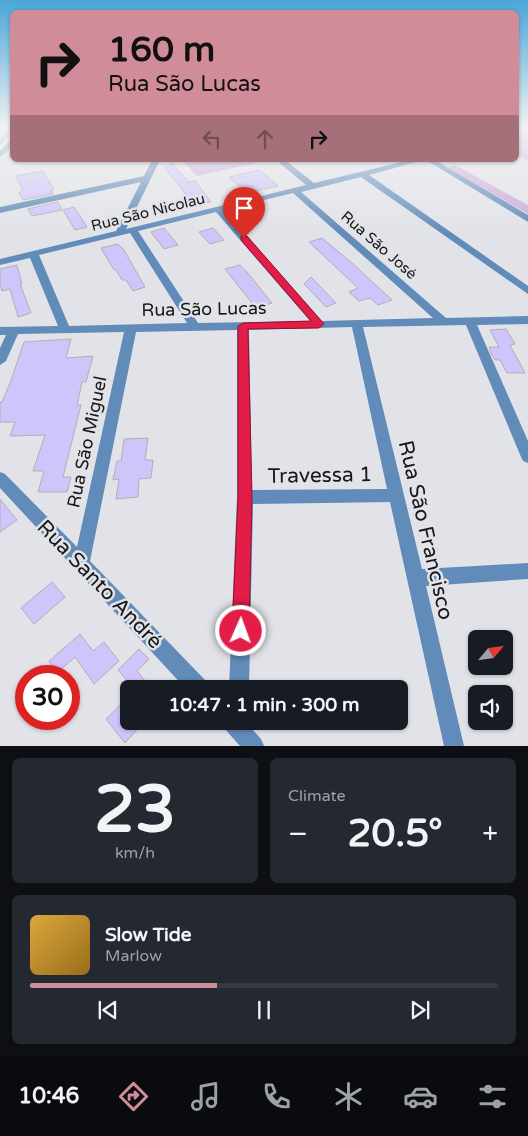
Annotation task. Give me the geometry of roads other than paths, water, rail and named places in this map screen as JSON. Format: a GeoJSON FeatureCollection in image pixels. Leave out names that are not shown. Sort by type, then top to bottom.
{"type":"FeatureCollection","features":[{"type":"Feature","properties":{"kind":"street"},"geometry":{"type":"LineString","coordinates":[[119,234],[154,163]]}},
{"type":"Feature","properties":{"kind":"street"},"geometry":{"type":"LineString","coordinates":[[283,163],[312,186]]}},
{"type":"Feature","properties":{"kind":"street","name":"Rua São Nicolau"},"geometry":{"type":"LineString","coordinates":[[0,262],[408,163]]}},
{"type":"Feature","properties":{"kind":"street"},"geometry":{"type":"LineString","coordinates":[[435,163],[528,218]]}},
{"type":"Feature","properties":{"kind":"street"},"geometry":{"type":"LineString","coordinates":[[362,174],[528,291]]}},
{"type":"Feature","properties":{"kind":"street"},"geometry":{"type":"LineString","coordinates":[[0,210],[146,178]]}},
{"type":"Feature","properties":{"kind":"street","name":"Rua São José"},"geometry":{"type":"LineString","coordinates":[[295,191],[444,322]]}},
{"type":"Feature","properties":{"kind":"street"},"geometry":{"type":"LineString","coordinates":[[218,209],[319,324]]}},
{"type":"Feature","properties":{"kind":"street"},"geometry":{"type":"LineString","coordinates":[[134,230],[195,327]]}},
{"type":"Feature","properties":{"kind":"street"},"geometry":{"type":"LineString","coordinates":[[34,254],[65,330]]}},
{"type":"Feature","properties":{"kind":"street","name":"Rua São Lucas"},"geometry":{"type":"LineString","coordinates":[[0,331],[528,320]]}},
{"type":"Feature","properties":{"kind":"street"},"geometry":{"type":"LineString","coordinates":[[470,321],[528,457]]}},
{"type":"Feature","properties":{"kind":"street","name":"Rua São Francisco"},"geometry":{"type":"LineString","coordinates":[[357,324],[454,746]]}},
{"type":"Feature","properties":{"kind":"street"},"geometry":{"type":"LineString","coordinates":[[239,680],[245,497],[243,326]]}},
{"type":"Feature","properties":{"kind":"street","name":"Rua São Miguel"},"geometry":{"type":"LineString","coordinates":[[81,565],[131,328]]}},
{"type":"Feature","properties":{"kind":"street"},"geometry":{"type":"LineString","coordinates":[[0,361],[14,331]]}},
{"type":"Feature","properties":{"kind":"street","name":"Rua Santo André"},"geometry":{"type":"LineString","coordinates":[[0,478],[191,680]]}},
{"type":"Feature","properties":{"kind":"street","name":"Travessa 1"},"geometry":{"type":"LineString","coordinates":[[245,497],[396,495]]}},
{"type":"Feature","properties":{"kind":"street"},"geometry":{"type":"LineString","coordinates":[[416,578],[528,571]]}},
{"type":"Feature","properties":{"kind":"street"},"geometry":{"type":"LineString","coordinates":[[240,730],[254,746]]}}]}
